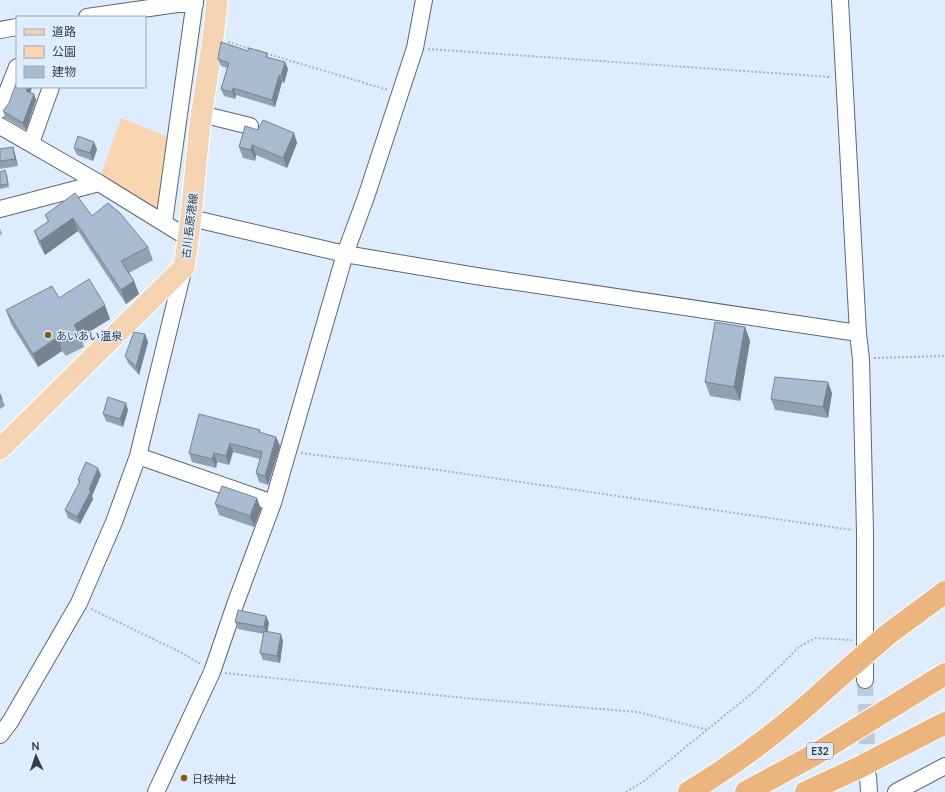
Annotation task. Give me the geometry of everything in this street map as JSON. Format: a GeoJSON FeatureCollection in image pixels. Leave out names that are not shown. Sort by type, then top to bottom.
{"type":"FeatureCollection","features":[{"type":"Feature","properties":{"kind":"highway"},"geometry":{"type":"LineString","coordinates":[[689,792],[727,767],[774,732],[811,703],[888,635],[945,592]]}},
{"type":"Feature","properties":{"kind":"highway","name":"E32"},"geometry":{"type":"LineString","coordinates":[[892,706],[945,666]]}},
{"type":"Feature","properties":{"kind":"highway","name":"E32"},"geometry":{"type":"LineString","coordinates":[[746,792],[814,755],[945,674]]}},
{"type":"Feature","properties":{"kind":"highway"},"geometry":{"type":"LineString","coordinates":[[806,792],[858,768],[945,722]]}},
{"type":"Feature","properties":{"kind":"main road","name":"古川長原港線"},"geometry":{"type":"LineString","coordinates":[[0,449],[184,267],[190,227],[201,114],[217,0]]}},
{"type":"Feature","properties":{"kind":"street"},"geometry":{"type":"LineString","coordinates":[[156,792],[212,672],[273,503],[344,254],[366,197],[415,48],[424,0]]}},
{"type":"Feature","properties":{"kind":"street"},"geometry":{"type":"LineString","coordinates":[[840,0],[858,333],[861,359],[865,532],[865,680]]}},
{"type":"Feature","properties":{"kind":"street"},"geometry":{"type":"LineString","coordinates":[[94,16],[195,2],[164,222]]}},
{"type":"Feature","properties":{"kind":"street"},"geometry":{"type":"LineString","coordinates":[[0,30],[16,27]]}},
{"type":"Feature","properties":{"kind":"street"},"geometry":{"type":"LineString","coordinates":[[0,110],[16,70]]}},
{"type":"Feature","properties":{"kind":"street"},"geometry":{"type":"LineString","coordinates":[[31,143],[51,88]]}},
{"type":"Feature","properties":{"kind":"street"},"geometry":{"type":"LineString","coordinates":[[201,114],[250,126]]}},
{"type":"Feature","properties":{"kind":"street"},"geometry":{"type":"LineString","coordinates":[[0,126],[99,183],[180,233],[190,227],[476,276],[858,333]]}},
{"type":"Feature","properties":{"kind":"street"},"geometry":{"type":"LineString","coordinates":[[0,209],[99,183]]}},
{"type":"Feature","properties":{"kind":"street"},"geometry":{"type":"LineString","coordinates":[[0,735],[10,722],[79,603],[114,522],[138,456],[184,267]]}},
{"type":"Feature","properties":{"kind":"street"},"geometry":{"type":"LineString","coordinates":[[138,456],[273,503]]}},
{"type":"Feature","properties":{"kind":"street"},"geometry":{"type":"LineString","coordinates":[[896,792],[945,766]]}},
{"type":"Feature","properties":{"kind":"street"},"geometry":{"type":"LineString","coordinates":[[868,776],[869,792]]}},
{"type":"Feature","properties":{"kind":"path"},"geometry":{"type":"LineString","coordinates":[[213,37],[401,94]]}},
{"type":"Feature","properties":{"kind":"path"},"geometry":{"type":"LineString","coordinates":[[415,48],[844,77]]}},
{"type":"Feature","properties":{"kind":"path"},"geometry":{"type":"LineString","coordinates":[[861,359],[945,356]]}},
{"type":"Feature","properties":{"kind":"path"},"geometry":{"type":"LineString","coordinates":[[288,451],[431,469],[865,532]]}},
{"type":"Feature","properties":{"kind":"path"},"geometry":{"type":"LineString","coordinates":[[79,603],[180,652],[212,672],[464,698],[638,712],[708,730]]}},
{"type":"Feature","properties":{"kind":"path"},"geometry":{"type":"LineString","coordinates":[[626,792],[644,781],[756,690],[799,646],[815,638],[847,641],[865,638]]}},
{"type":"Feature","properties":{"kind":"green space"},"geometry":{"type":"Polygon","coordinates":[[[121,118],[169,137],[157,210],[101,175],[121,118]]]}},
{"type":"Feature","properties":{"kind":"building"},"geometry":{"type":"Polygon","coordinates":[[[221,42],[248,51],[249,48],[267,53],[266,57],[285,62],[281,76],[279,75],[272,100],[233,88],[232,92],[221,89],[229,63],[218,59],[221,42]]]}},
{"type":"Feature","properties":{"kind":"building"},"geometry":{"type":"Polygon","coordinates":[[[16,84],[16,88],[28,88],[26,91],[34,94],[23,123],[3,111],[9,103],[16,84]]]}},
{"type":"Feature","properties":{"kind":"building"},"geometry":{"type":"Polygon","coordinates":[[[263,120],[294,133],[283,158],[252,145],[251,150],[239,147],[245,126],[258,130],[263,120]]]}},
{"type":"Feature","properties":{"kind":"building"},"geometry":{"type":"Polygon","coordinates":[[[78,136],[94,142],[90,153],[74,148],[78,136]]]}},
{"type":"Feature","properties":{"kind":"building"},"geometry":{"type":"Polygon","coordinates":[[[13,147],[15,159],[0,161],[0,149],[13,147]]]}},
{"type":"Feature","properties":{"kind":"building"},"geometry":{"type":"Polygon","coordinates":[[[5,170],[8,184],[0,185],[0,172],[5,170]]]}},
{"type":"Feature","properties":{"kind":"building"},"geometry":{"type":"Polygon","coordinates":[[[75,193],[92,216],[108,203],[120,213],[148,247],[121,261],[134,281],[121,290],[73,218],[40,241],[34,231],[49,221],[45,215],[75,193]]]}},
{"type":"Feature","properties":{"kind":"building"},"geometry":{"type":"Polygon","coordinates":[[[89,279],[105,305],[74,325],[79,333],[61,343],[58,337],[33,354],[6,310],[52,286],[59,298],[89,279]]]}},
{"type":"Feature","properties":{"kind":"building"},"geometry":{"type":"Polygon","coordinates":[[[715,322],[745,327],[734,387],[705,382],[715,322]]]}},
{"type":"Feature","properties":{"kind":"building"},"geometry":{"type":"Polygon","coordinates":[[[134,332],[145,334],[136,367],[125,356],[134,332]]]}},
{"type":"Feature","properties":{"kind":"building"},"geometry":{"type":"Polygon","coordinates":[[[775,377],[828,382],[823,407],[771,399],[775,377]]]}},
{"type":"Feature","properties":{"kind":"building"},"geometry":{"type":"Polygon","coordinates":[[[108,397],[126,403],[120,419],[103,414],[108,397]]]}},
{"type":"Feature","properties":{"kind":"building"},"geometry":{"type":"Polygon","coordinates":[[[199,414],[260,430],[259,432],[276,437],[265,476],[256,473],[262,452],[230,443],[226,456],[214,453],[212,459],[189,453],[199,414]]]}},
{"type":"Feature","properties":{"kind":"building"},"geometry":{"type":"Polygon","coordinates":[[[86,462],[98,468],[89,490],[91,491],[77,517],[65,510],[80,481],[78,480],[86,462]]]}},
{"type":"Feature","properties":{"kind":"building"},"geometry":{"type":"Polygon","coordinates":[[[222,486],[257,498],[250,516],[215,504],[222,486]]]}},
{"type":"Feature","properties":{"kind":"building"},"geometry":{"type":"Polygon","coordinates":[[[238,610],[266,616],[264,627],[235,622],[238,610]]]}},
{"type":"Feature","properties":{"kind":"building"},"geometry":{"type":"Polygon","coordinates":[[[264,631],[281,634],[277,656],[260,653],[264,631]]]}},
{"type":"Feature","properties":{"kind":"tunnel"},"geometry":{"type":"LineString","coordinates":[[865,680],[868,772]]}},
{"type":"Feature","properties":{"kind":"place","name":"あいあい温泉"},"geometry":{"type":"Point","coordinates":[48,335]}},
{"type":"Feature","properties":{"kind":"place","name":"日枝神社"},"geometry":{"type":"Point","coordinates":[184,778]}}]}
